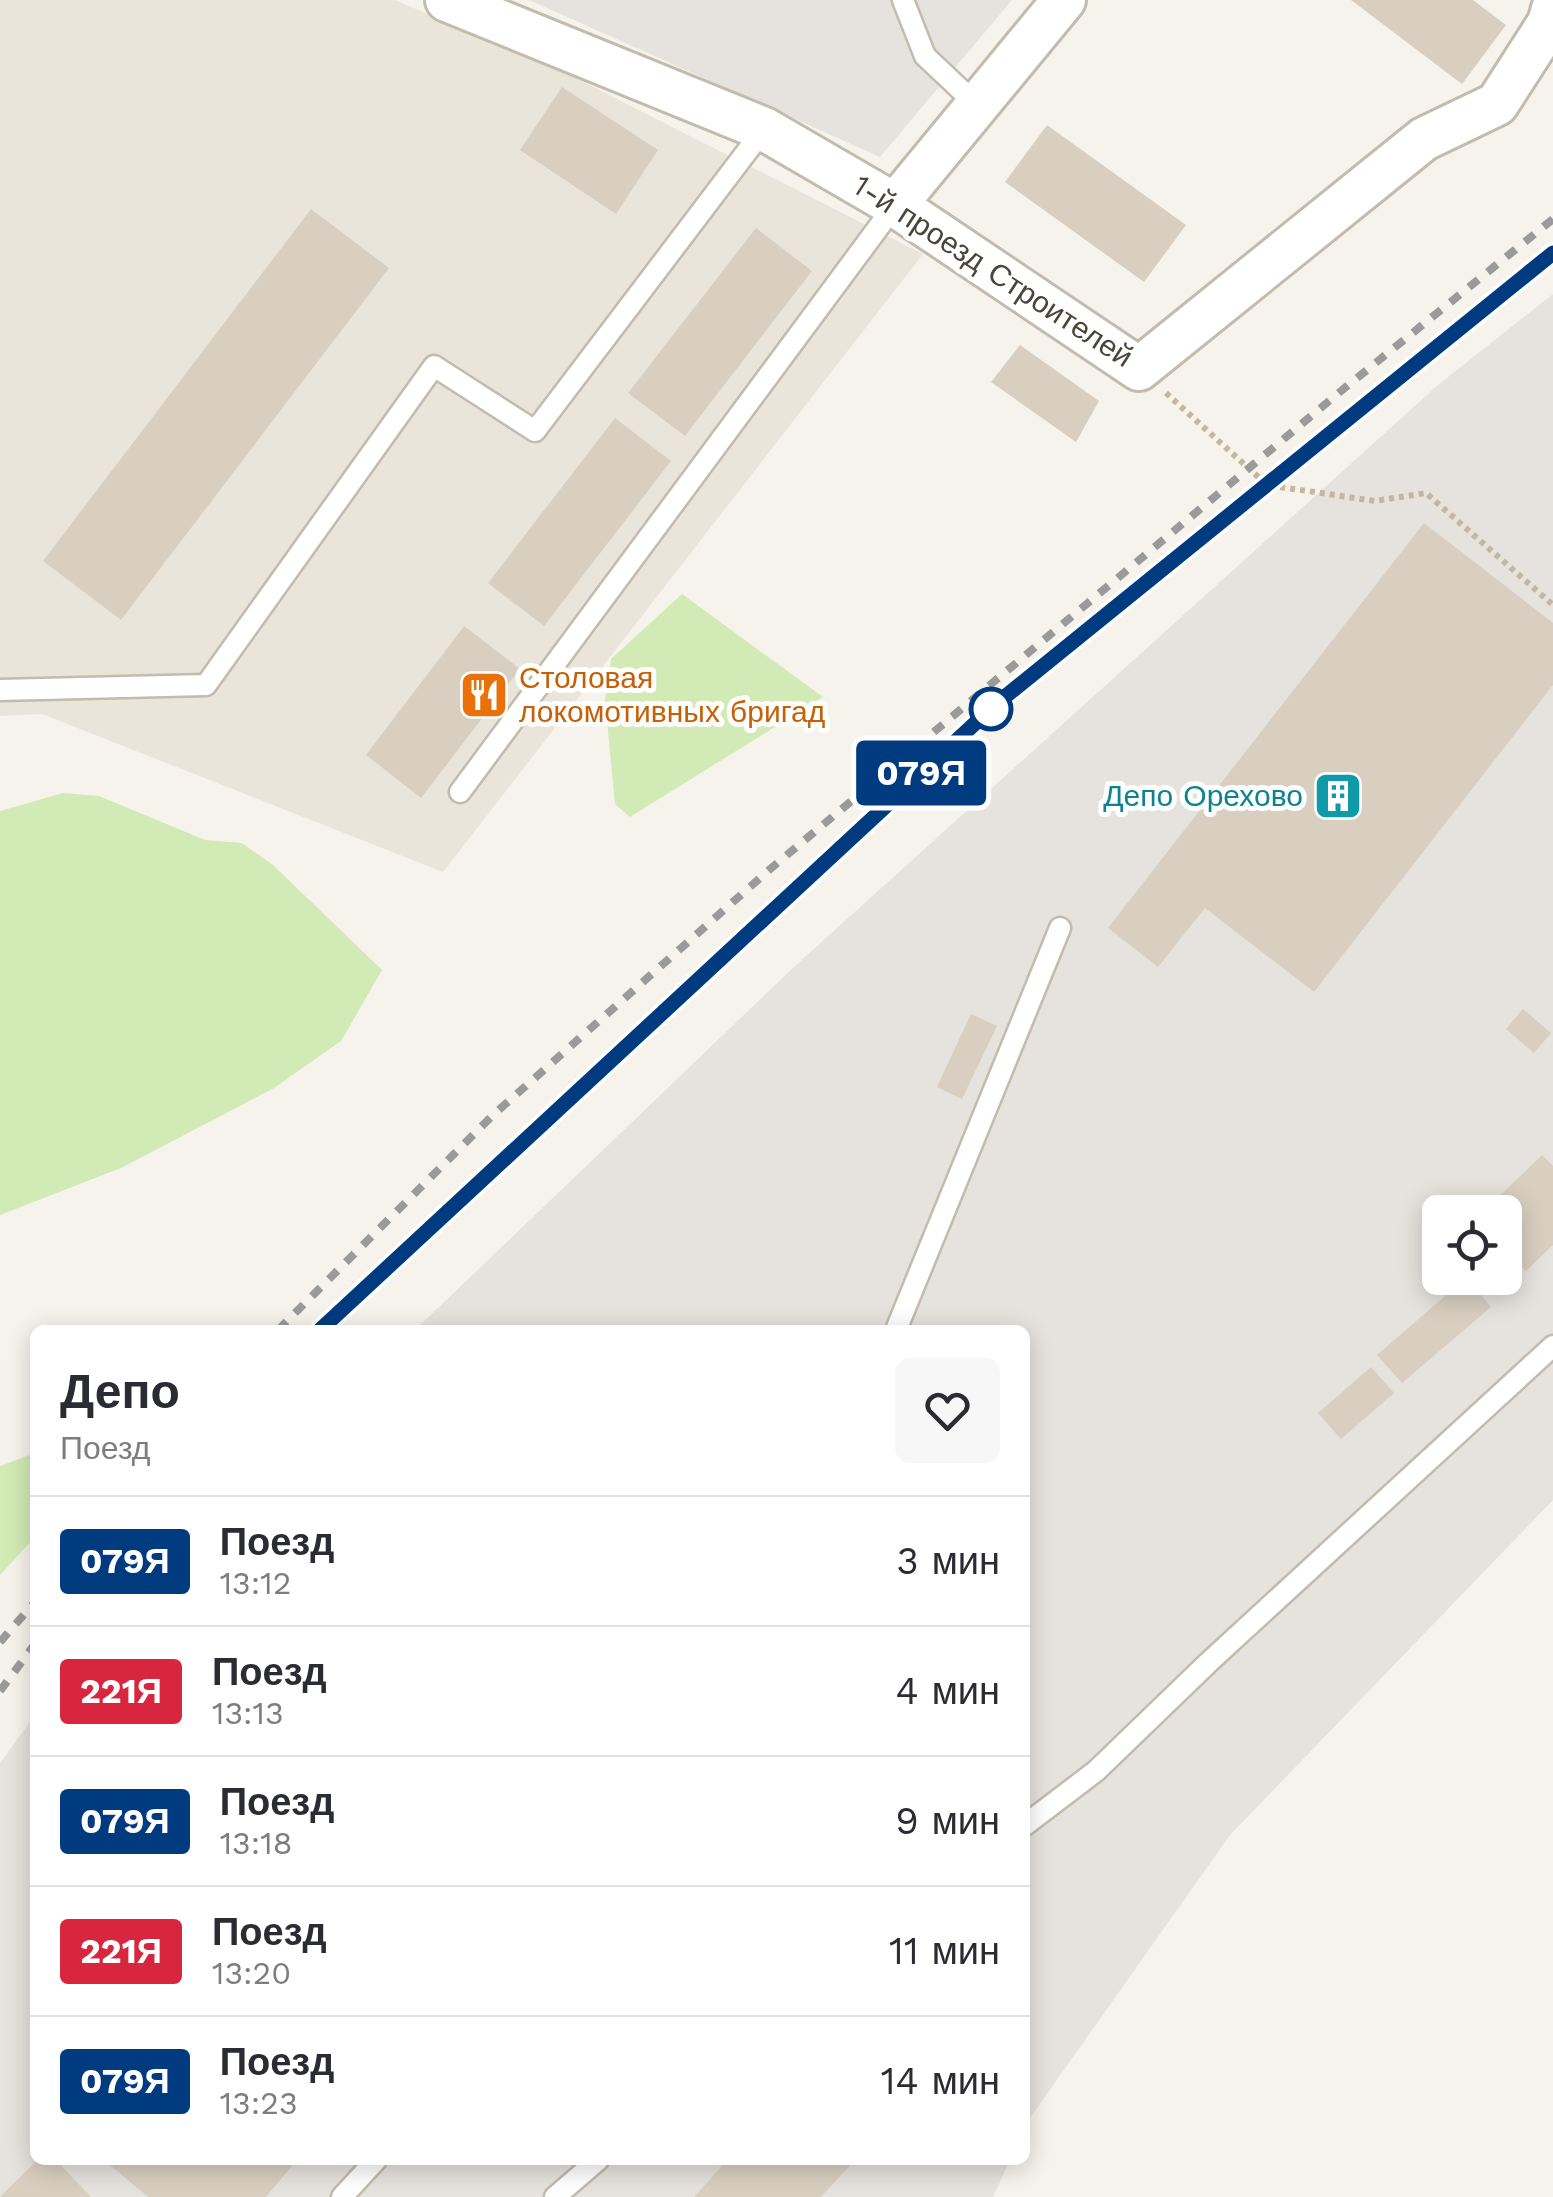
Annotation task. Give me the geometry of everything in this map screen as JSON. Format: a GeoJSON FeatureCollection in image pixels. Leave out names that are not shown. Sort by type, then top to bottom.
{"type":"FeatureCollection","features":[{"type":"Feature","properties":{"kind":"street","name":"1-й проезд Строителей"},"geometry":{"type":"LineString","coordinates":[[448,0],[764,129],[894,205],[1139,369],[1424,139],[1496,104],[1549,23],[1553,9]]}},
{"type":"Feature","properties":{"kind":"street"},"geometry":{"type":"LineString","coordinates":[[894,205],[1064,0]]}},
{"type":"Feature","properties":{"kind":"lane"},"geometry":{"type":"LineString","coordinates":[[902,0],[925,56],[977,105]]}},
{"type":"Feature","properties":{"kind":"lane"},"geometry":{"type":"LineString","coordinates":[[0,690],[206,684],[434,366],[535,431],[764,129]]}},
{"type":"Feature","properties":{"kind":"lane"},"geometry":{"type":"LineString","coordinates":[[460,792],[894,205]]}},
{"type":"Feature","properties":{"kind":"lane"},"geometry":{"type":"LineString","coordinates":[[898,1325],[1060,928]]}},
{"type":"Feature","properties":{"kind":"lane"},"geometry":{"type":"LineString","coordinates":[[1030,1821],[1096,1771],[1553,1346]]}},
{"type":"Feature","properties":{"kind":"lane"},"geometry":{"type":"LineString","coordinates":[[342,2197],[371,2165]]}},
{"type":"Feature","properties":{"kind":"lane"},"geometry":{"type":"LineString","coordinates":[[555,2197],[592,2165]]}},
{"type":"Feature","properties":{"kind":"path"},"geometry":{"type":"LineString","coordinates":[[1139,369],[1266,485],[1375,501],[1426,493],[1553,605]]}},
{"type":"Feature","properties":{"kind":"shaded area"},"geometry":{"type":"Polygon","coordinates":[[[0,0],[395,0],[566,73],[923,254],[443,872],[42,714],[0,716],[0,0]]]}},
{"type":"Feature","properties":{"kind":"shaded area"},"geometry":{"type":"Polygon","coordinates":[[[529,0],[1012,0],[880,157],[529,0]]]}},
{"type":"Feature","properties":{"kind":"shaded area"},"geometry":{"type":"Polygon","coordinates":[[[1553,294],[1553,1500],[1230,1835],[1030,2118],[1030,1325],[420,1325],[795,966],[1438,385],[1553,294]]]}},
{"type":"Feature","properties":{"kind":"shaded area"},"geometry":{"type":"Polygon","coordinates":[[[30,1722],[30,2165],[1008,2165],[993,2197],[0,2197],[0,1763],[30,1722]]]}},
{"type":"Feature","properties":{"kind":"green space"},"geometry":{"type":"Polygon","coordinates":[[[682,594],[823,697],[630,817],[615,804],[605,700],[611,659],[682,594]]]}},
{"type":"Feature","properties":{"kind":"green space"},"geometry":{"type":"Polygon","coordinates":[[[63,793],[99,796],[205,840],[242,843],[273,865],[382,970],[341,1041],[274,1088],[121,1168],[0,1215],[0,811],[63,793]]]}},
{"type":"Feature","properties":{"kind":"green space"},"geometry":{"type":"Polygon","coordinates":[[[30,1455],[30,1542],[0,1575],[0,1466],[30,1455]]]}},
{"type":"Feature","properties":{"kind":"building"},"geometry":{"type":"Polygon","coordinates":[[[1351,0],[1473,0],[1506,25],[1462,84],[1351,0]]]}},
{"type":"Feature","properties":{"kind":"building"},"geometry":{"type":"Polygon","coordinates":[[[562,87],[658,150],[616,214],[520,150],[562,87]]]}},
{"type":"Feature","properties":{"kind":"building"},"geometry":{"type":"Polygon","coordinates":[[[1047,125],[1186,225],[1144,282],[1005,182],[1047,125]]]}},
{"type":"Feature","properties":{"kind":"building"},"geometry":{"type":"Polygon","coordinates":[[[311,209],[389,268],[121,620],[43,561],[311,209]]]}},
{"type":"Feature","properties":{"kind":"building"},"geometry":{"type":"Polygon","coordinates":[[[756,228],[812,271],[685,436],[628,393],[756,228]]]}},
{"type":"Feature","properties":{"kind":"building"},"geometry":{"type":"Polygon","coordinates":[[[1020,345],[1099,401],[1076,442],[991,382],[1020,345]]]}},
{"type":"Feature","properties":{"kind":"building"},"geometry":{"type":"Polygon","coordinates":[[[615,418],[671,461],[544,626],[488,583],[615,418]]]}},
{"type":"Feature","properties":{"kind":"building","name":"Депо Орехово"},"geometry":{"type":"Polygon","coordinates":[[[1424,523],[1553,623],[1553,685],[1314,992],[1205,908],[1158,967],[1108,928],[1424,523]]]}},
{"type":"Feature","properties":{"kind":"building"},"geometry":{"type":"Polygon","coordinates":[[[464,626],[520,669],[421,798],[366,755],[464,626]]]}},
{"type":"Feature","properties":{"kind":"building"},"geometry":{"type":"Polygon","coordinates":[[[1523,1009],[1551,1033],[1534,1053],[1506,1029],[1523,1009]]]}},
{"type":"Feature","properties":{"kind":"building"},"geometry":{"type":"Polygon","coordinates":[[[971,1014],[997,1026],[962,1099],[937,1087],[971,1014]]]}},
{"type":"Feature","properties":{"kind":"building"},"geometry":{"type":"Polygon","coordinates":[[[1542,1155],[1553,1166],[1553,1245],[1526,1271],[1522,1267],[1522,1195],[1501,1195],[1542,1155]]]}},
{"type":"Feature","properties":{"kind":"building"},"geometry":{"type":"Polygon","coordinates":[[[1446,1295],[1481,1295],[1491,1307],[1402,1383],[1377,1355],[1446,1295]]]}},
{"type":"Feature","properties":{"kind":"building"},"geometry":{"type":"Polygon","coordinates":[[[1371,1367],[1394,1393],[1341,1439],[1318,1413],[1371,1367]]]}},
{"type":"Feature","properties":{"kind":"building"},"geometry":{"type":"Polygon","coordinates":[[[32,2165],[61,2165],[91,2197],[0,2197],[32,2165]]]}},
{"type":"Feature","properties":{"kind":"building"},"geometry":{"type":"Polygon","coordinates":[[[110,2165],[293,2165],[266,2197],[148,2197],[110,2165]]]}},
{"type":"Feature","properties":{"kind":"building"},"geometry":{"type":"Polygon","coordinates":[[[723,2165],[850,2165],[821,2197],[694,2197],[723,2165]]]}},
{"type":"Feature","properties":{"kind":"railway"},"geometry":{"type":"LineString","coordinates":[[283,1325],[492,1116],[769,870],[1341,391],[1553,219]]}},
{"type":"Feature","properties":{"kind":"railway"},"geometry":{"type":"LineString","coordinates":[[325,1325],[996,704],[1553,253]]}},
{"type":"Feature","properties":{"kind":"railway"},"geometry":{"type":"LineString","coordinates":[[0,1642],[30,1608]]}},
{"type":"Feature","properties":{"kind":"railway"},"geometry":{"type":"LineString","coordinates":[[0,1691],[30,1651]]}},
{"type":"Feature","properties":{"kind":"train","name":"079Я"},"geometry":{"type":"LineString","coordinates":[[325,1325],[996,704],[1553,253]]}},
{"type":"Feature","properties":{"kind":"place","name":"Столовая локомотивных бригад"},"geometry":{"type":"Point","coordinates":[484,695]}},
{"type":"Feature","properties":{"kind":"place","name":"Депо Орехово"},"geometry":{"type":"Point","coordinates":[1338,796]}}]}
